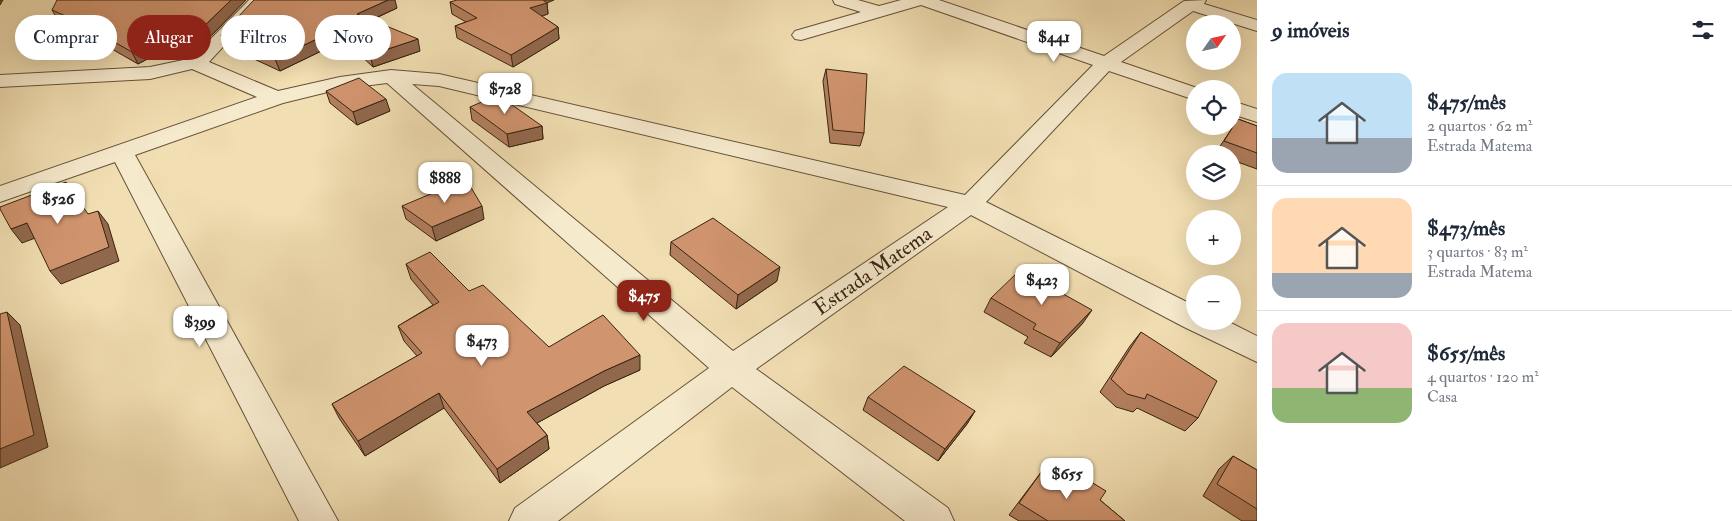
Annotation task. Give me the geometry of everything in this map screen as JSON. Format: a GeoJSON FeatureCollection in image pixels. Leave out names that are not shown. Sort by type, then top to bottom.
{"type":"FeatureCollection","features":[{"type":"Feature","properties":{"kind":"street"},"geometry":{"type":"LineString","coordinates":[[0,81],[150,72],[194,63],[205,56],[258,0]]}},
{"type":"Feature","properties":{"kind":"street"},"geometry":{"type":"LineString","coordinates":[[841,0],[878,12]]}},
{"type":"Feature","properties":{"kind":"street"},"geometry":{"type":"LineString","coordinates":[[801,36],[921,0],[1186,91]]}},
{"type":"Feature","properties":{"kind":"street"},"geometry":{"type":"LineString","coordinates":[[1194,3],[1257,26]]}},
{"type":"Feature","properties":{"kind":"street","name":"Estrada Matema"},"geometry":{"type":"LineString","coordinates":[[528,521],[732,369],[970,204],[1106,63],[1194,3]]}},
{"type":"Feature","properties":{"kind":"street"},"geometry":{"type":"LineString","coordinates":[[194,63],[276,98]]}},
{"type":"Feature","properties":{"kind":"street"},"geometry":{"type":"LineString","coordinates":[[390,76],[732,369],[934,521]]}},
{"type":"Feature","properties":{"kind":"street"},"geometry":{"type":"LineString","coordinates":[[0,194],[276,98],[340,83],[390,76],[439,80],[970,204],[1186,314]]}},
{"type":"Feature","properties":{"kind":"street"},"geometry":{"type":"LineString","coordinates":[[1241,110],[1257,116]]}},
{"type":"Feature","properties":{"kind":"street"},"geometry":{"type":"LineString","coordinates":[[122,153],[319,521]]}},
{"type":"Feature","properties":{"kind":"street"},"geometry":{"type":"LineString","coordinates":[[1218,330],[1257,350]]}},
{"type":"Feature","properties":{"kind":"building"},"geometry":{"type":"Polygon","coordinates":[[[57,0],[231,0],[211,19],[211,15],[127,15],[127,49],[117,44],[117,15],[63,15],[52,10],[57,0]]]}},
{"type":"Feature","properties":{"kind":"building"},"geometry":{"type":"Polygon","coordinates":[[[254,0],[388,0],[357,14],[359,15],[315,15],[315,40],[305,45],[305,15],[240,15],[254,0]]]}},
{"type":"Feature","properties":{"kind":"building"},"geometry":{"type":"Polygon","coordinates":[[[457,0],[543,0],[547,3],[530,8],[558,27],[511,55],[455,26],[477,18],[450,2],[457,0]]]}},
{"type":"Feature","properties":{"kind":"building"},"geometry":{"type":"Polygon","coordinates":[[[391,28],[418,39],[391,48],[391,28]]]}},
{"type":"Feature","properties":{"kind":"building"},"geometry":{"type":"Polygon","coordinates":[[[826,69],[867,74],[864,133],[833,130],[826,69]]]}},
{"type":"Feature","properties":{"kind":"building"},"geometry":{"type":"Polygon","coordinates":[[[359,78],[386,99],[353,112],[326,91],[359,78]]]}},
{"type":"Feature","properties":{"kind":"building"},"geometry":{"type":"Polygon","coordinates":[[[498,95],[542,126],[507,134],[470,107],[498,95]]]}},
{"type":"Feature","properties":{"kind":"building"},"geometry":{"type":"Polygon","coordinates":[[[1241,120],[1257,126],[1257,153],[1241,147],[1241,145],[1224,141],[1228,135],[1241,135],[1241,120]]]}},
{"type":"Feature","properties":{"kind":"building"},"geometry":{"type":"Polygon","coordinates":[[[466,179],[482,206],[432,227],[402,206],[466,179]]]}},
{"type":"Feature","properties":{"kind":"building"},"geometry":{"type":"Polygon","coordinates":[[[66,182],[88,214],[98,211],[109,247],[50,271],[27,223],[11,229],[0,207],[66,182]]]}},
{"type":"Feature","properties":{"kind":"building"},"geometry":{"type":"Polygon","coordinates":[[[713,218],[780,267],[738,295],[671,242],[713,218]]]}},
{"type":"Feature","properties":{"kind":"building"},"geometry":{"type":"Polygon","coordinates":[[[430,252],[469,291],[483,285],[549,347],[603,315],[640,355],[604,371],[527,412],[547,435],[497,469],[439,393],[358,441],[332,404],[422,353],[398,326],[439,302],[406,264],[430,252]]]}},
{"type":"Feature","properties":{"kind":"building"},"geometry":{"type":"Polygon","coordinates":[[[1020,270],[1092,310],[1060,343],[1033,329],[1036,324],[991,298],[1020,270]]]}},
{"type":"Feature","properties":{"kind":"building"},"geometry":{"type":"Polygon","coordinates":[[[7,312],[34,435],[0,449],[0,314],[7,312]]]}},
{"type":"Feature","properties":{"kind":"building"},"geometry":{"type":"Polygon","coordinates":[[[1141,332],[1217,381],[1198,418],[1147,394],[1145,399],[1127,394],[1111,379],[1141,332]]]}},
{"type":"Feature","properties":{"kind":"building"},"geometry":{"type":"Polygon","coordinates":[[[904,366],[975,411],[945,449],[868,397],[904,366]]]}},
{"type":"Feature","properties":{"kind":"building"},"geometry":{"type":"Polygon","coordinates":[[[1233,456],[1257,470],[1257,509],[1217,484],[1233,456]]]}},
{"type":"Feature","properties":{"kind":"building"},"geometry":{"type":"Polygon","coordinates":[[[1045,467],[1069,483],[1078,474],[1106,491],[1100,500],[1125,521],[1048,521],[1019,503],[1045,467]]]}}]}
